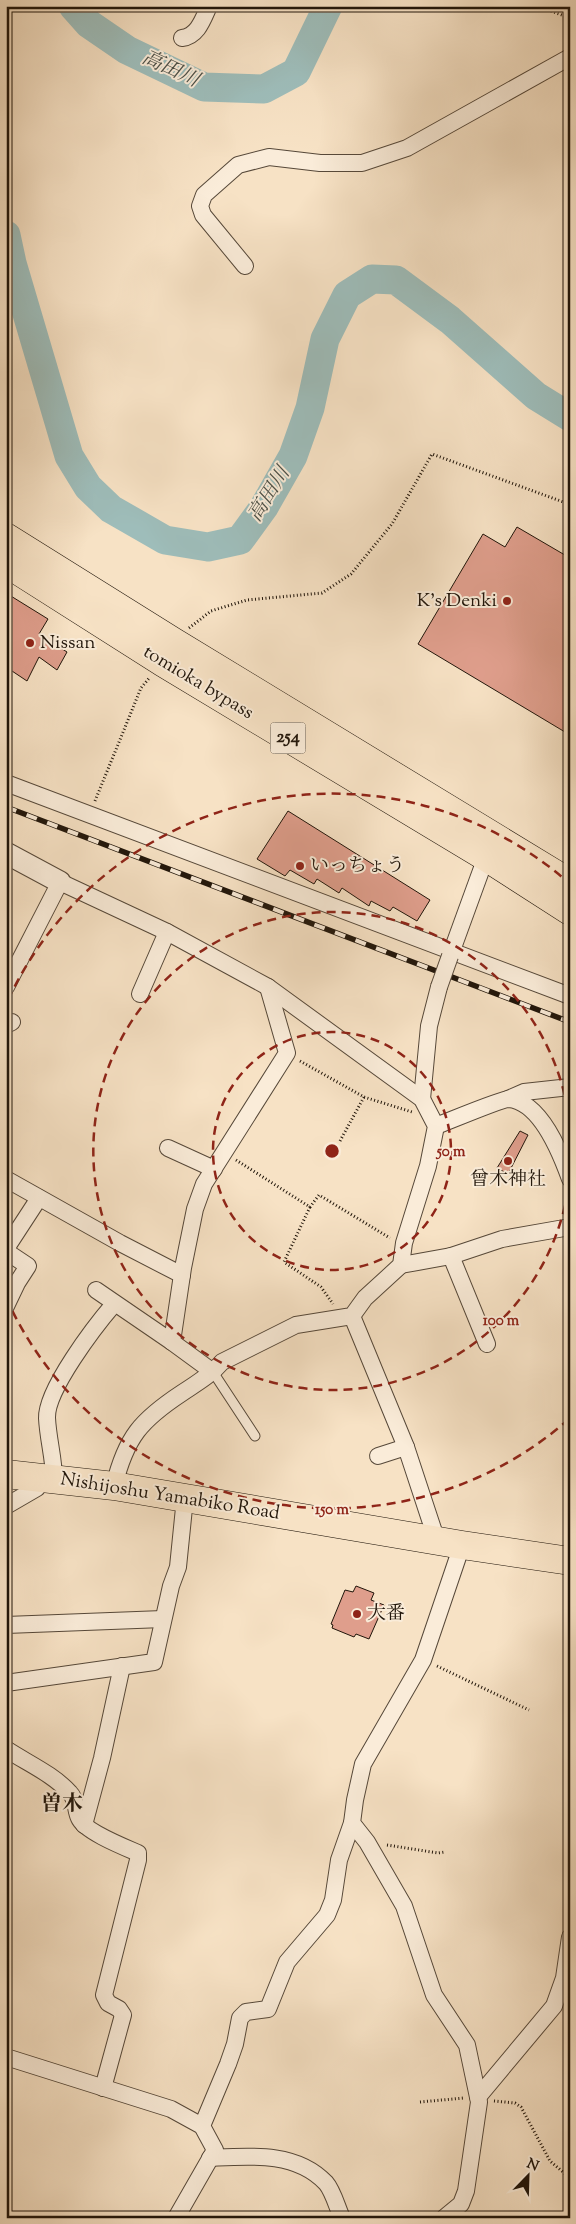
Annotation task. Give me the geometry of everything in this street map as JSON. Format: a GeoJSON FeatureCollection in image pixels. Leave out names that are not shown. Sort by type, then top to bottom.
{"type":"FeatureCollection","features":[{"type":"Feature","properties":{"kind":"highway","name":"tomioka bypass"},"geometry":{"type":"LineString","coordinates":[[6,537],[168,652],[570,911]]}},
{"type":"Feature","properties":{"kind":"highway","name":"tomioka bypass"},"geometry":{"type":"LineString","coordinates":[[6,563],[168,652],[570,883]]}},
{"type":"Feature","properties":{"kind":"highway","name":"Nishijoshu Yamabiko Road"},"geometry":{"type":"LineString","coordinates":[[26,1477],[114,1486],[449,1543],[569,1558]]}},
{"type":"Feature","properties":{"kind":"street"},"geometry":{"type":"LineString","coordinates":[[182,38],[190,37],[198,30],[210,6]]}},
{"type":"Feature","properties":{"kind":"street"},"geometry":{"type":"LineString","coordinates":[[245,266],[203,215],[200,206],[204,195],[238,165],[269,157],[320,163],[362,163],[407,148],[570,57]]}},
{"type":"Feature","properties":{"kind":"street"},"geometry":{"type":"LineString","coordinates":[[6,783],[450,954],[570,996]]}},
{"type":"Feature","properties":{"kind":"street"},"geometry":{"type":"LineString","coordinates":[[6,853],[60,882],[167,932],[268,987],[425,1105],[436,1126],[428,1166],[404,1243],[401,1265]]}},
{"type":"Feature","properties":{"kind":"street"},"geometry":{"type":"LineString","coordinates":[[425,1105],[429,1026],[450,954],[486,857]]}},
{"type":"Feature","properties":{"kind":"street"},"geometry":{"type":"LineString","coordinates":[[6,987],[60,882]]}},
{"type":"Feature","properties":{"kind":"street"},"geometry":{"type":"LineString","coordinates":[[140,994],[167,932]]}},
{"type":"Feature","properties":{"kind":"street"},"geometry":{"type":"LineString","coordinates":[[172,1342],[182,1275],[195,1209],[204,1184],[287,1053],[268,987]]}},
{"type":"Feature","properties":{"kind":"street"},"geometry":{"type":"LineString","coordinates":[[436,1126],[524,1092],[570,1087]]}},
{"type":"Feature","properties":{"kind":"street"},"geometry":{"type":"LineString","coordinates":[[508,1099],[523,1104],[549,1132],[570,1179]]}},
{"type":"Feature","properties":{"kind":"street"},"geometry":{"type":"LineString","coordinates":[[168,1148],[214,1169]]}},
{"type":"Feature","properties":{"kind":"street"},"geometry":{"type":"LineString","coordinates":[[6,1179],[120,1243],[182,1275]]}},
{"type":"Feature","properties":{"kind":"street"},"geometry":{"type":"LineString","coordinates":[[6,1306],[17,1282],[28,1266],[10,1254],[8,1250],[9,1244],[39,1198]]}},
{"type":"Feature","properties":{"kind":"street"},"geometry":{"type":"LineString","coordinates":[[114,1486],[121,1459],[134,1433],[159,1408],[213,1372],[222,1362],[296,1325],[344,1317],[401,1265],[451,1256],[502,1239],[570,1227]]}},
{"type":"Feature","properties":{"kind":"street"},"geometry":{"type":"LineString","coordinates":[[451,1256],[487,1344]]}},
{"type":"Feature","properties":{"kind":"street"},"geometry":{"type":"LineString","coordinates":[[96,1290],[213,1372]]}},
{"type":"Feature","properties":{"kind":"street"},"geometry":{"type":"LineString","coordinates":[[6,1506],[36,1488],[26,1477],[54,1464],[47,1418],[49,1405],[57,1385],[100,1320],[114,1304]]}},
{"type":"Feature","properties":{"kind":"street"},"geometry":{"type":"LineString","coordinates":[[202,2126],[228,2064],[240,2018],[246,2012],[268,2009],[287,1962],[327,1915],[332,1900],[339,1860],[352,1823],[363,1764],[423,1660],[449,1543],[344,1317]]}},
{"type":"Feature","properties":{"kind":"street"},"geometry":{"type":"LineString","coordinates":[[378,1456],[406,1447]]}},
{"type":"Feature","properties":{"kind":"street"},"geometry":{"type":"LineString","coordinates":[[6,1682],[154,1662],[170,1586],[178,1567],[185,1498]]}},
{"type":"Feature","properties":{"kind":"street"},"geometry":{"type":"LineString","coordinates":[[6,1625],[163,1619]]}},
{"type":"Feature","properties":{"kind":"street"},"geometry":{"type":"LineString","coordinates":[[84,1825],[102,1758],[122,1666]]}},
{"type":"Feature","properties":{"kind":"street"},"geometry":{"type":"LineString","coordinates":[[6,1750],[53,1778],[72,1794],[79,1819],[84,1825],[99,1836],[138,1853],[138,1860],[105,1987],[105,2000],[119,2009],[123,2015],[103,2088]]}},
{"type":"Feature","properties":{"kind":"street"},"geometry":{"type":"LineString","coordinates":[[352,1823],[367,1842],[404,1906],[434,1995],[467,2045],[478,2099],[466,2191],[461,2204],[444,2218]]}},
{"type":"Feature","properties":{"kind":"street"},"geometry":{"type":"LineString","coordinates":[[478,2099],[554,2006],[564,1978],[570,1937]]}},
{"type":"Feature","properties":{"kind":"street"},"geometry":{"type":"LineString","coordinates":[[6,2057],[171,2109],[202,2126],[214,2150],[176,2218]]}},
{"type":"Feature","properties":{"kind":"street"},"geometry":{"type":"LineString","coordinates":[[210,2158],[270,2156],[307,2168],[327,2184],[342,2218]]}},
{"type":"Feature","properties":{"kind":"lane"},"geometry":{"type":"LineString","coordinates":[[213,1372],[255,1436]]}},
{"type":"Feature","properties":{"kind":"path"},"geometry":{"type":"LineString","coordinates":[[551,11],[570,18]]}},
{"type":"Feature","properties":{"kind":"path"},"geometry":{"type":"LineString","coordinates":[[90,814],[141,688],[168,652],[211,611],[247,600],[322,594],[350,574],[392,524],[432,454],[566,503],[570,511]]}},
{"type":"Feature","properties":{"kind":"path"},"geometry":{"type":"LineString","coordinates":[[287,1053],[364,1097],[416,1114],[425,1105]]}},
{"type":"Feature","properties":{"kind":"path"},"geometry":{"type":"LineString","coordinates":[[340,1141],[364,1097]]}},
{"type":"Feature","properties":{"kind":"path"},"geometry":{"type":"LineString","coordinates":[[223,1152],[310,1207]]}},
{"type":"Feature","properties":{"kind":"path"},"geometry":{"type":"LineString","coordinates":[[344,1317],[321,1287],[284,1262],[310,1207],[319,1195],[387,1237],[404,1243]]}},
{"type":"Feature","properties":{"kind":"path"},"geometry":{"type":"LineString","coordinates":[[423,1660],[529,1710]]}},
{"type":"Feature","properties":{"kind":"path"},"geometry":{"type":"LineString","coordinates":[[367,1842],[445,1852]]}},
{"type":"Feature","properties":{"kind":"path"},"geometry":{"type":"LineString","coordinates":[[420,2102],[478,2099],[515,2103],[521,2107],[550,2161],[570,2178]]}},
{"type":"Feature","properties":{"kind":"building","name":"K's Denki"},"geometry":{"type":"Polygon","coordinates":[[[517,527],[570,558],[570,735],[418,644],[483,534],[505,547],[517,527]]]}},
{"type":"Feature","properties":{"kind":"building","name":"Nissan"},"geometry":{"type":"Polygon","coordinates":[[[6,593],[48,619],[39,634],[67,652],[57,670],[39,657],[27,681],[6,667],[6,593]]]}},
{"type":"Feature","properties":{"kind":"building","name":"いっちょう"},"geometry":{"type":"Polygon","coordinates":[[[288,811],[430,900],[417,921],[393,907],[390,911],[371,901],[369,906],[342,888],[339,893],[317,879],[314,884],[290,870],[285,876],[257,859],[288,811]]]}},
{"type":"Feature","properties":{"kind":"building","name":"曾木神社"},"geometry":{"type":"Polygon","coordinates":[[[520,1131],[528,1135],[508,1174],[497,1168],[520,1131]]]}},
{"type":"Feature","properties":{"kind":"building","name":"大番"},"geometry":{"type":"Polygon","coordinates":[[[356,1586],[374,1593],[371,1600],[384,1605],[369,1639],[356,1634],[354,1637],[332,1628],[333,1625],[331,1624],[345,1590],[353,1592],[356,1586]]]}},
{"type":"Feature","properties":{"kind":"waterway","name":"高田川"},"geometry":{"type":"LineString","coordinates":[[73,6],[89,24],[127,50],[204,87],[264,89],[296,72],[328,6]]}},
{"type":"Feature","properties":{"kind":"waterway","name":"高田川"},"geometry":{"type":"LineString","coordinates":[[6,235],[12,263],[69,456],[88,487],[111,509],[165,540],[208,547],[240,540],[264,507],[293,456],[310,408],[325,339],[347,295],[372,279],[396,280],[450,320],[536,396],[570,417]]}},
{"type":"Feature","properties":{"kind":"railway"},"geometry":{"type":"LineString","coordinates":[[6,807],[570,1022]]}},
{"type":"Feature","properties":{"kind":"place","name":"K's Denki"},"geometry":{"type":"Point","coordinates":[507,601]}},
{"type":"Feature","properties":{"kind":"place","name":"Nissan"},"geometry":{"type":"Point","coordinates":[30,643]}},
{"type":"Feature","properties":{"kind":"place","name":"いっちょう"},"geometry":{"type":"Point","coordinates":[300,866]}},
{"type":"Feature","properties":{"kind":"place","name":"曾木神社"},"geometry":{"type":"Point","coordinates":[508,1161]}},
{"type":"Feature","properties":{"kind":"place","name":"大番"},"geometry":{"type":"Point","coordinates":[357,1614]}},
{"type":"Feature","properties":{"kind":"district","name":"曽木"},"geometry":{"type":"Point","coordinates":[62,1805]}}]}
